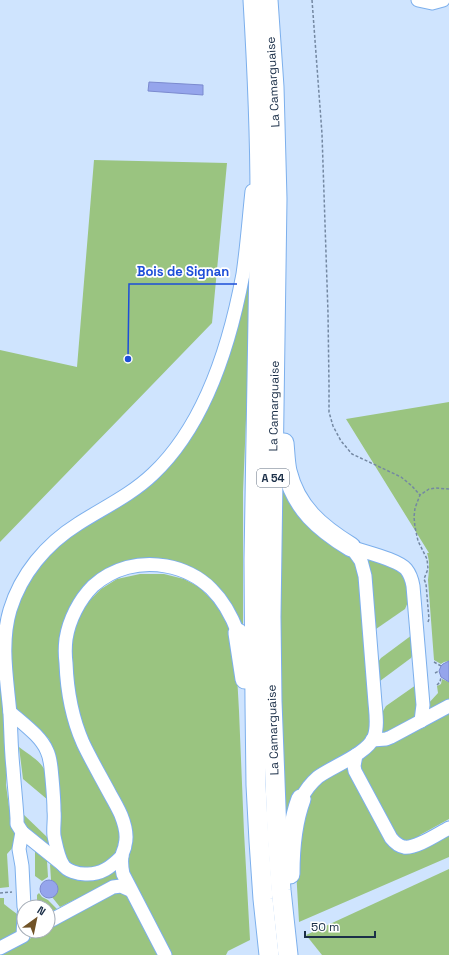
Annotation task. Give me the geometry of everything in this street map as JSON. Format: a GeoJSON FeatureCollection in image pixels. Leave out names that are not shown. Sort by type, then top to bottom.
{"type":"FeatureCollection","features":[{"type":"Feature","properties":{"kind":"highway","name":"La Camarguaise"},"geometry":{"type":"LineString","coordinates":[[253,0],[260,137],[254,560],[256,785],[263,892],[270,955]]}},
{"type":"Feature","properties":{"kind":"highway","name":"La Camarguaise"},"geometry":{"type":"LineString","coordinates":[[268,0],[275,122],[277,199],[271,617],[272,701],[277,834],[288,955]]}},
{"type":"Feature","properties":{"kind":"highway"},"geometry":{"type":"LineString","coordinates":[[254,174],[258,83]]}},
{"type":"Feature","properties":{"kind":"highway"},"geometry":{"type":"LineString","coordinates":[[277,236],[282,314],[283,440],[287,471],[299,501],[310,516],[323,529],[351,547]]}},
{"type":"Feature","properties":{"kind":"highway"},"geometry":{"type":"LineString","coordinates":[[238,633],[244,668],[256,785]]}},
{"type":"Feature","properties":{"kind":"highway"},"geometry":{"type":"LineString","coordinates":[[294,955],[290,898],[290,856],[296,813],[301,799]]}},
{"type":"Feature","properties":{"kind":"lane"},"geometry":{"type":"LineString","coordinates":[[418,0],[432,3],[443,0]]}},
{"type":"Feature","properties":{"kind":"lane"},"geometry":{"type":"LineString","coordinates":[[122,856],[107,869],[95,874],[77,873],[64,866],[22,832],[18,824],[10,712],[5,674],[5,638],[10,610],[26,575],[41,555],[61,536],[78,524],[139,486],[160,467],[173,452],[191,425],[208,392],[222,358],[234,314],[240,288],[246,246],[254,174]]}},
{"type":"Feature","properties":{"kind":"lane"},"geometry":{"type":"LineString","coordinates":[[351,547],[397,563],[406,569],[411,577],[423,705],[421,721]]}},
{"type":"Feature","properties":{"kind":"lane"},"geometry":{"type":"LineString","coordinates":[[301,799],[305,791],[317,778],[366,748],[372,740],[375,730],[375,703],[365,576],[361,561],[351,547]]}},
{"type":"Feature","properties":{"kind":"lane"},"geometry":{"type":"LineString","coordinates":[[165,955],[123,874],[121,867],[125,846],[126,829],[121,814],[83,742],[76,722],[70,700],[67,678],[65,654],[66,639],[75,611],[92,587],[114,571],[134,565],[146,564],[162,565],[180,569],[196,576],[213,590],[225,606],[238,633]]}},
{"type":"Feature","properties":{"kind":"lane"},"geometry":{"type":"LineString","coordinates":[[372,740],[391,737],[449,706]]}},
{"type":"Feature","properties":{"kind":"lane"},"geometry":{"type":"LineString","coordinates":[[10,712],[43,742],[48,752],[52,776],[54,835],[58,852],[64,866]]}},
{"type":"Feature","properties":{"kind":"lane"},"geometry":{"type":"LineString","coordinates":[[356,755],[354,766],[355,771],[391,838],[396,844],[405,847],[413,846],[449,828]]}},
{"type":"Feature","properties":{"kind":"lane"},"geometry":{"type":"LineString","coordinates":[[22,832],[19,849],[22,866],[24,899]]}},
{"type":"Feature","properties":{"kind":"lane"},"geometry":{"type":"LineString","coordinates":[[56,918],[113,887],[121,886],[130,890]]}},
{"type":"Feature","properties":{"kind":"lane"},"geometry":{"type":"LineString","coordinates":[[0,948],[16,939]]}},
{"type":"Feature","properties":{"kind":"path"},"geometry":{"type":"LineString","coordinates":[[312,0],[322,134],[328,313],[329,412],[333,426],[341,441],[352,454],[401,477],[420,495]]}},
{"type":"Feature","properties":{"kind":"path"},"geometry":{"type":"LineString","coordinates":[[417,629],[428,622],[429,619],[426,584],[424,579],[428,569],[427,559],[418,541],[414,517],[415,508],[420,495],[429,489],[449,489]]}},
{"type":"Feature","properties":{"kind":"path"},"geometry":{"type":"LineString","coordinates":[[434,662],[441,666]]}},
{"type":"Feature","properties":{"kind":"path"},"geometry":{"type":"LineString","coordinates":[[435,673],[439,671]]}},
{"type":"Feature","properties":{"kind":"path"},"geometry":{"type":"LineString","coordinates":[[437,685],[440,682],[441,677]]}},
{"type":"Feature","properties":{"kind":"green space"},"geometry":{"type":"Polygon","coordinates":[[[94,160],[227,163],[212,323],[0,542],[0,350],[77,367],[94,160]]]}},
{"type":"Feature","properties":{"kind":"green space"},"geometry":{"type":"Polygon","coordinates":[[[249,265],[250,323],[243,492],[243,632],[234,609],[222,592],[211,581],[129,561],[111,567],[93,579],[81,593],[62,681],[119,828],[120,838],[117,851],[108,862],[85,872],[69,865],[62,852],[52,748],[49,739],[15,707],[9,659],[14,610],[40,562],[190,436],[249,265]]]}},
{"type":"Feature","properties":{"kind":"green space"},"geometry":{"type":"Polygon","coordinates":[[[449,402],[449,661],[441,664],[434,660],[428,580],[429,563],[427,553],[429,553],[346,419],[449,402]]]}},
{"type":"Feature","properties":{"kind":"green space"},"geometry":{"type":"Polygon","coordinates":[[[282,480],[359,565],[372,727],[366,741],[317,772],[286,829],[282,746],[280,594],[282,480]]]}},
{"type":"Feature","properties":{"kind":"green space"},"geometry":{"type":"Polygon","coordinates":[[[363,556],[395,566],[407,578],[408,602],[405,609],[376,629],[373,629],[363,556]]]}},
{"type":"Feature","properties":{"kind":"green space"},"geometry":{"type":"Polygon","coordinates":[[[140,574],[164,574],[184,579],[199,587],[215,603],[230,628],[236,657],[250,940],[228,951],[226,955],[168,955],[126,874],[129,850],[93,750],[84,730],[78,710],[71,665],[72,631],[85,605],[101,589],[117,579],[140,574]]]}},
{"type":"Feature","properties":{"kind":"green space"},"geometry":{"type":"Polygon","coordinates":[[[412,635],[414,652],[411,658],[377,682],[378,662],[381,658],[412,635]]]}},
{"type":"Feature","properties":{"kind":"green space"},"geometry":{"type":"Polygon","coordinates":[[[442,679],[449,682],[449,702],[425,716],[427,705],[438,693],[437,686],[441,684],[442,679]]]}},
{"type":"Feature","properties":{"kind":"green space"},"geometry":{"type":"Polygon","coordinates":[[[4,680],[8,747],[6,785],[10,814],[16,839],[15,845],[7,854],[9,887],[0,888],[0,683],[4,680]]]}},
{"type":"Feature","properties":{"kind":"green space"},"geometry":{"type":"Polygon","coordinates":[[[416,685],[418,689],[415,720],[382,737],[380,725],[383,710],[386,706],[416,685]]]}},
{"type":"Feature","properties":{"kind":"green space"},"geometry":{"type":"Polygon","coordinates":[[[449,710],[449,819],[420,835],[421,839],[412,843],[398,841],[358,769],[359,759],[380,743],[449,710]]]}},
{"type":"Feature","properties":{"kind":"green space"},"geometry":{"type":"Polygon","coordinates":[[[19,747],[43,767],[47,778],[48,800],[23,779],[19,747]]]}},
{"type":"Feature","properties":{"kind":"green space"},"geometry":{"type":"Polygon","coordinates":[[[351,762],[395,848],[449,831],[449,857],[299,922],[296,869],[307,799],[321,782],[351,762]]]}},
{"type":"Feature","properties":{"kind":"green space"},"geometry":{"type":"Polygon","coordinates":[[[22,813],[48,838],[53,850],[27,828],[23,821],[22,813]]]}},
{"type":"Feature","properties":{"kind":"green space"},"geometry":{"type":"Polygon","coordinates":[[[35,850],[47,861],[48,877],[42,881],[35,876],[35,850]]]}},
{"type":"Feature","properties":{"kind":"green space"},"geometry":{"type":"Polygon","coordinates":[[[50,864],[66,875],[119,867],[124,884],[78,902],[76,899],[60,907],[56,902],[56,899],[52,897],[58,891],[58,888],[51,880],[50,864]]]}},
{"type":"Feature","properties":{"kind":"green space"},"geometry":{"type":"Polygon","coordinates":[[[449,869],[449,955],[322,955],[306,935],[449,869]]]}},
{"type":"Feature","properties":{"kind":"green space"},"geometry":{"type":"Polygon","coordinates":[[[126,891],[161,955],[0,955],[29,939],[56,939],[56,925],[106,898],[105,894],[126,891]]]}},
{"type":"Feature","properties":{"kind":"green space"},"geometry":{"type":"Polygon","coordinates":[[[39,893],[46,899],[37,899],[37,895],[39,893]]]}},
{"type":"Feature","properties":{"kind":"green space"},"geometry":{"type":"Polygon","coordinates":[[[0,898],[4,898],[4,904],[16,913],[16,934],[0,945],[0,898]]]}},
{"type":"Feature","properties":{"kind":"building"},"geometry":{"type":"Polygon","coordinates":[[[149,82],[203,85],[203,95],[148,91],[149,82]]]}},
{"type":"Feature","properties":{"kind":"building"},"geometry":{"type":"Polygon","coordinates":[[[449,661],[449,682],[441,677],[439,671],[443,664],[449,661]]]}},
{"type":"Feature","properties":{"kind":"building"},"geometry":{"type":"Polygon","coordinates":[[[49,880],[55,883],[58,889],[55,895],[49,898],[43,895],[40,889],[43,883],[49,880]]]}},
{"type":"Feature","properties":{"kind":"place","name":"Bois de Signan"},"geometry":{"type":"Point","coordinates":[128,359]}}]}
